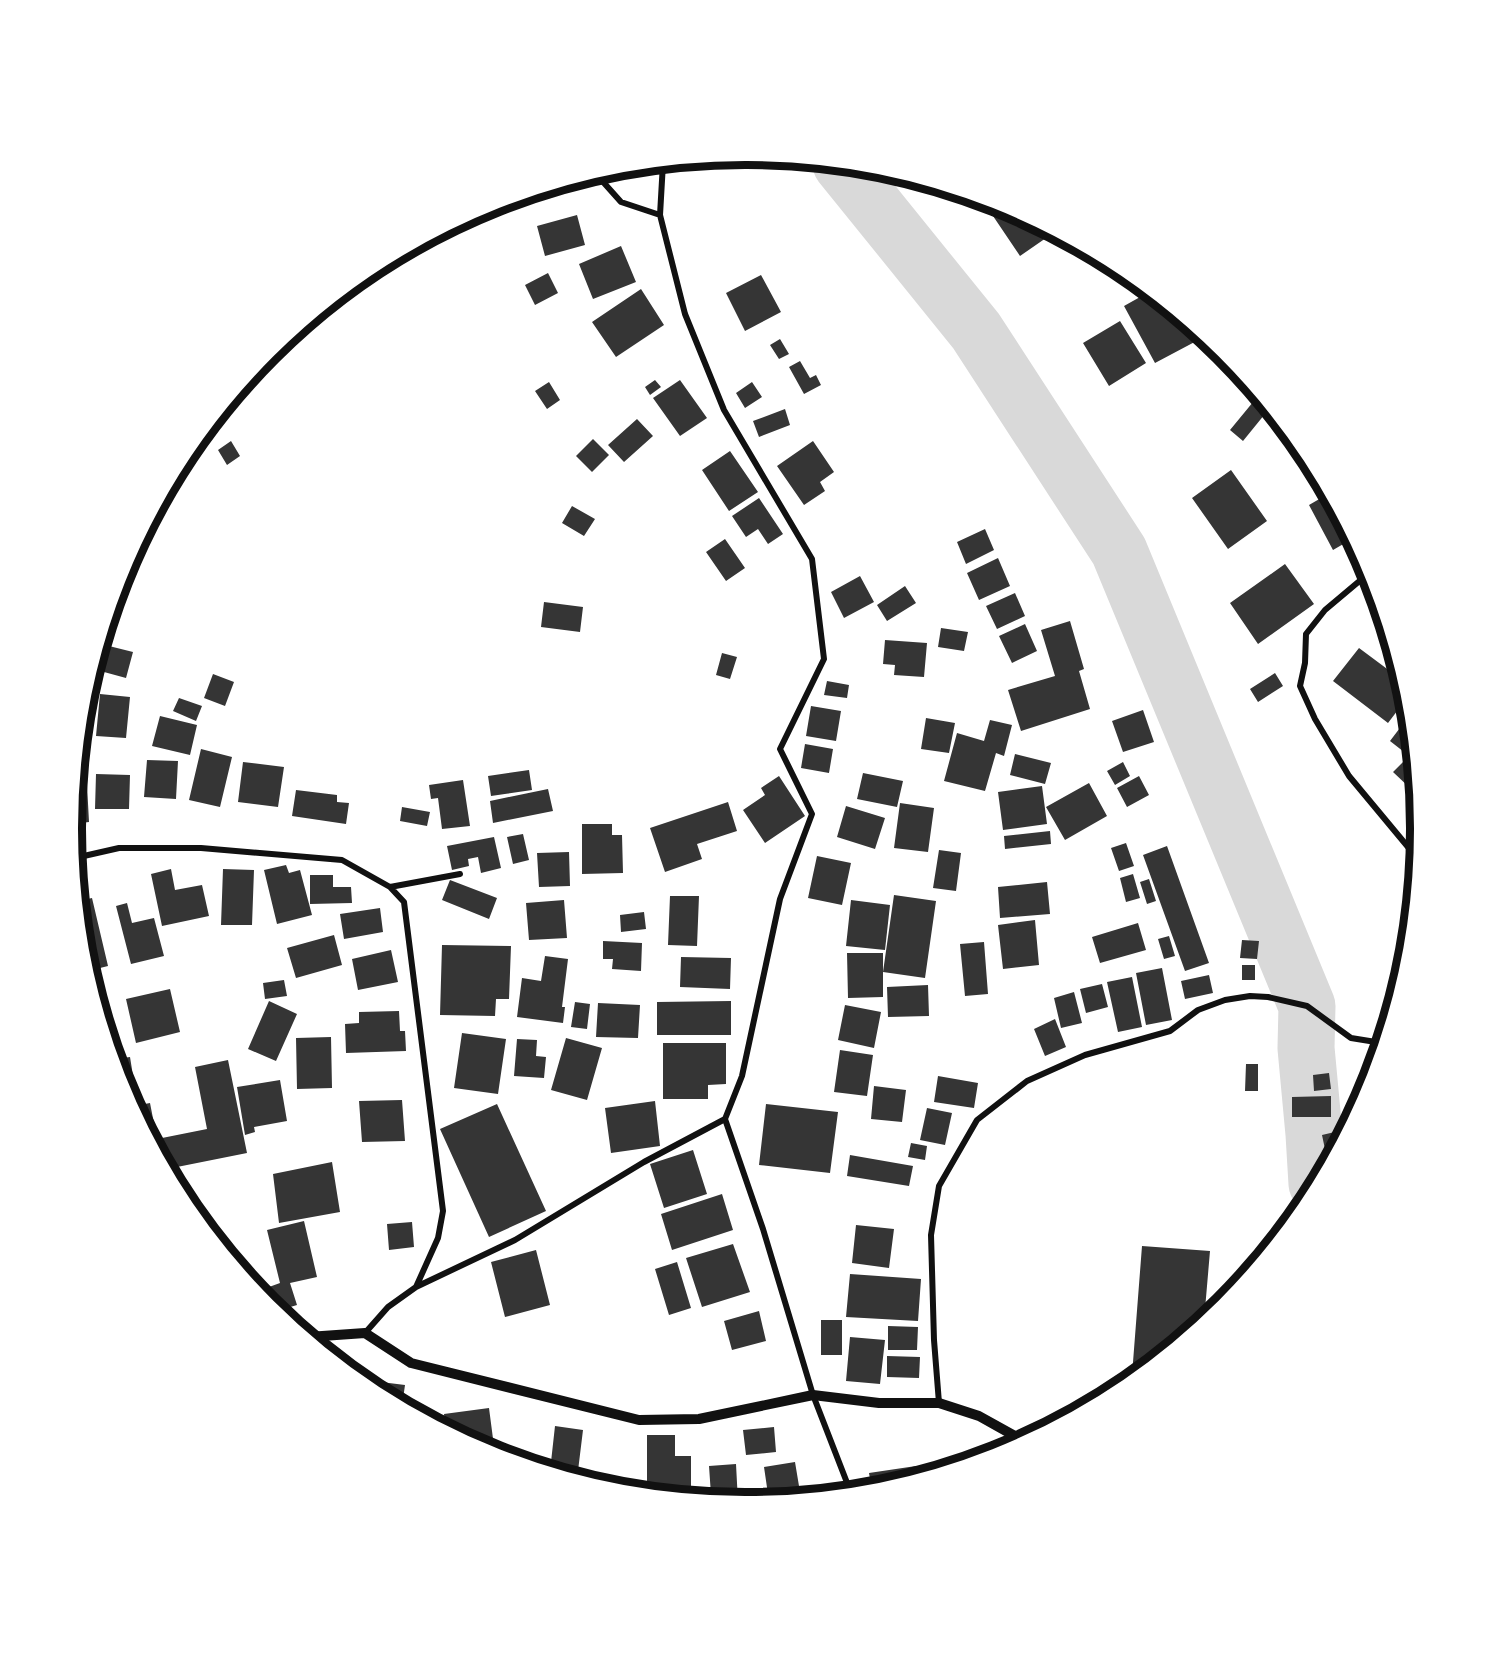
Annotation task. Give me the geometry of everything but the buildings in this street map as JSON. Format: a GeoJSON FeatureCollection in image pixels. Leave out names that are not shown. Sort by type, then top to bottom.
{"type":"FeatureCollection","features":[{"type":"Feature","properties":{"kind":"street"},"geometry":{"type":"LineString","coordinates":[[364,1333],[388,1307],[416,1287],[516,1239],[644,1162],[725,1119],[742,1076],[780,899],[812,814],[780,749],[824,659],[812,559],[724,410],[686,314],[660,215],[663,171]]}},
{"type":"Feature","properties":{"kind":"street"},"geometry":{"type":"LineString","coordinates":[[603,181],[621,202],[660,215]]}},
{"type":"Feature","properties":{"kind":"street"},"geometry":{"type":"LineString","coordinates":[[1361,580],[1324,610],[1306,634],[1305,663],[1300,686],[1315,719],[1349,776],[1409,848]]}},
{"type":"Feature","properties":{"kind":"street"},"geometry":{"type":"LineString","coordinates":[[83,856],[119,848],[213,849],[342,860],[390,886],[404,902],[444,1211],[438,1238],[416,1287]]}},
{"type":"Feature","properties":{"kind":"street"},"geometry":{"type":"LineString","coordinates":[[390,886],[460,874]]}},
{"type":"Feature","properties":{"kind":"street"},"geometry":{"type":"LineString","coordinates":[[939,1403],[934,1340],[931,1234],[939,1186],[977,1120],[1028,1081],[1085,1055],[1170,1031],[1198,1010],[1225,1000],[1250,996],[1268,997],[1307,1006],[1351,1038],[1374,1042]]}},
{"type":"Feature","properties":{"kind":"street"},"geometry":{"type":"LineString","coordinates":[[725,1119],[763,1229],[813,1395],[848,1485]]}},
{"type":"Feature","properties":{"kind":"street"},"geometry":{"type":"LineString","coordinates":[[319,1336],[364,1333],[411,1363],[639,1420],[699,1419],[813,1395],[879,1403],[939,1403],[979,1416],[1014,1435]]}},
{"type":"Feature","properties":{"kind":"waterway"},"geometry":{"type":"LineString","coordinates":[[849,174],[976,331],[1119,551],[1307,1006],[1306,1048],[1316,1169]]}}]}
